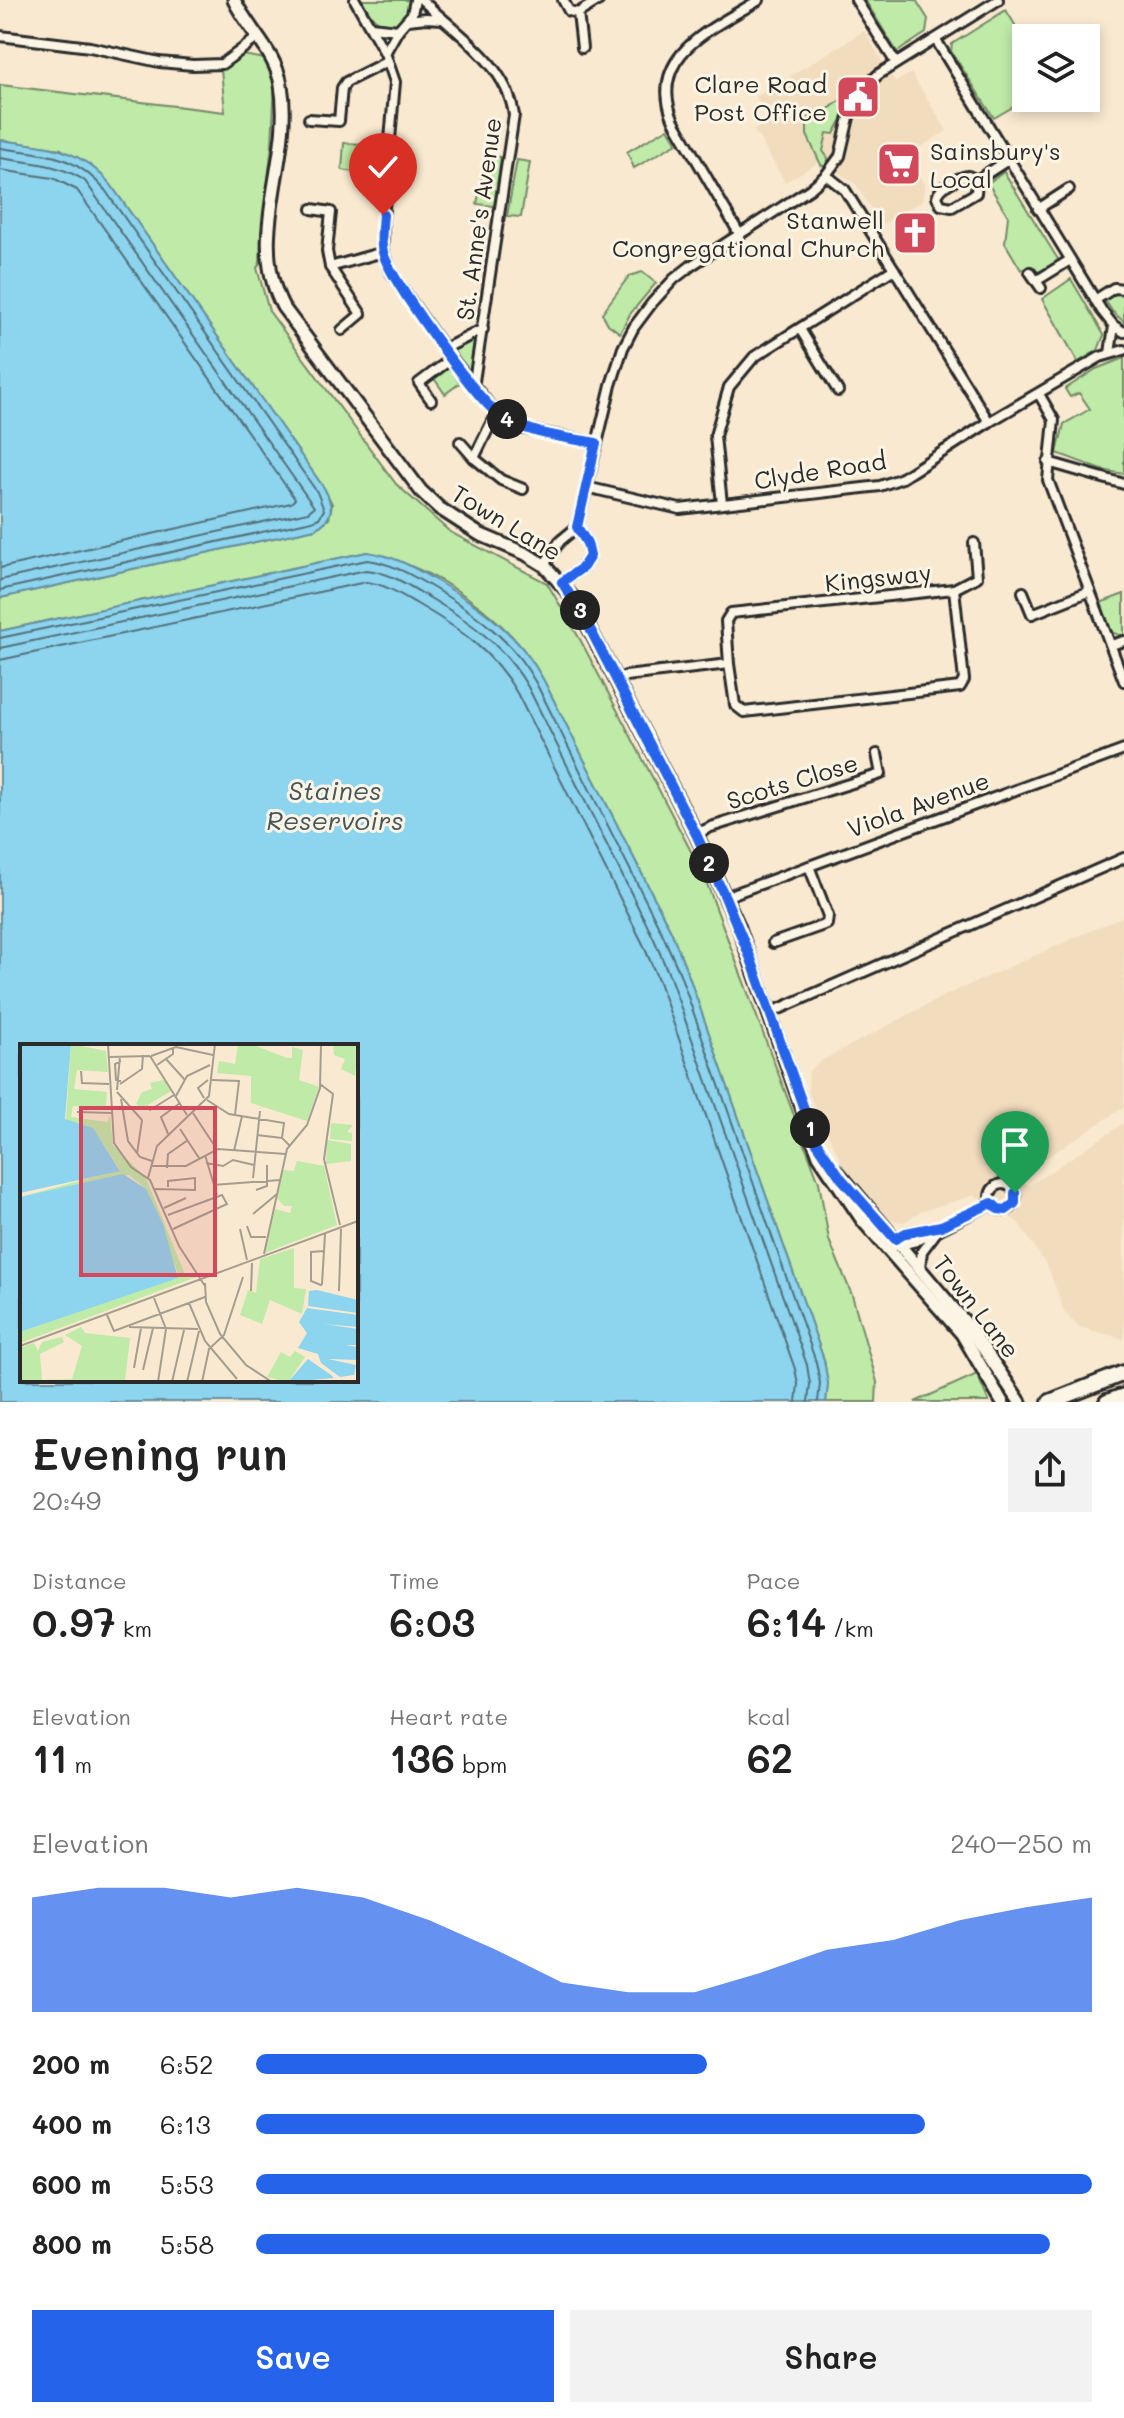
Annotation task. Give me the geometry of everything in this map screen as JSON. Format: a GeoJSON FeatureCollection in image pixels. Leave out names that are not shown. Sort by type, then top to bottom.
{"type":"FeatureCollection","features":[{"type":"Feature","properties":{"kind":"highway"},"geometry":{"type":"LineString","coordinates":[[1050,1402],[1124,1373]]}},
{"type":"Feature","properties":{"kind":"highway"},"geometry":{"type":"LineString","coordinates":[[1107,1402],[1124,1396]]}},
{"type":"Feature","properties":{"kind":"main road","name":"Town Lane"},"geometry":{"type":"LineString","coordinates":[[234,0],[273,60],[283,95],[267,260],[273,287],[283,307],[421,491],[439,508],[479,534],[544,565],[574,599],[696,834],[725,897],[815,1140],[962,1334],[1002,1402]]}},
{"type":"Feature","properties":{"kind":"main road","name":"Town Lane"},"geometry":{"type":"LineString","coordinates":[[894,1244],[920,1267],[969,1327],[1020,1402]]}},
{"type":"Feature","properties":{"kind":"street"},"geometry":{"type":"LineString","coordinates":[[355,0],[386,57],[395,82],[383,220],[383,252],[392,274],[432,339],[444,349],[496,413],[525,429],[596,443]]}},
{"type":"Feature","properties":{"kind":"street"},"geometry":{"type":"LineString","coordinates":[[309,119],[339,121],[342,88],[346,82],[386,57],[398,30],[408,20],[415,0]]}},
{"type":"Feature","properties":{"kind":"street","name":"St. Anne's Avenue"},"geometry":{"type":"LineString","coordinates":[[422,0],[498,72],[508,89],[514,115],[473,388]]}},
{"type":"Feature","properties":{"kind":"street"},"geometry":{"type":"LineString","coordinates":[[563,0],[569,11],[578,13],[599,0]]}},
{"type":"Feature","properties":{"kind":"street"},"geometry":{"type":"LineString","coordinates":[[740,235],[674,121],[667,91],[671,70],[684,48],[759,0]]}},
{"type":"Feature","properties":{"kind":"street"},"geometry":{"type":"LineString","coordinates":[[856,0],[896,63]]}},
{"type":"Feature","properties":{"kind":"street"},"geometry":{"type":"LineString","coordinates":[[544,565],[560,541],[577,527],[619,358],[640,317],[674,279],[810,189],[826,175],[840,156],[850,113],[860,94],[879,74],[998,0]]}},
{"type":"Feature","properties":{"kind":"street"},"geometry":{"type":"LineString","coordinates":[[578,13],[582,48]]}},
{"type":"Feature","properties":{"kind":"street"},"geometry":{"type":"LineString","coordinates":[[408,20],[442,19]]}},
{"type":"Feature","properties":{"kind":"street"},"geometry":{"type":"LineString","coordinates":[[371,27],[398,30]]}},
{"type":"Feature","properties":{"kind":"street"},"geometry":{"type":"LineString","coordinates":[[0,36],[90,47],[159,62],[193,65],[222,64],[257,38]]}},
{"type":"Feature","properties":{"kind":"street"},"geometry":{"type":"LineString","coordinates":[[936,40],[1095,300],[1114,326],[1124,332]]}},
{"type":"Feature","properties":{"kind":"street"},"geometry":{"type":"LineString","coordinates":[[977,180],[1008,160]]}},
{"type":"Feature","properties":{"kind":"street"},"geometry":{"type":"LineString","coordinates":[[826,175],[845,190],[989,422]]}},
{"type":"Feature","properties":{"kind":"street"},"geometry":{"type":"LineString","coordinates":[[968,176],[977,180],[976,193],[958,204],[948,207],[938,202],[940,190],[959,178],[968,176]]}},
{"type":"Feature","properties":{"kind":"street"},"geometry":{"type":"LineString","coordinates":[[1038,209],[1069,189]]}},
{"type":"Feature","properties":{"kind":"street"},"geometry":{"type":"LineString","coordinates":[[312,209],[331,212],[327,251],[330,267],[361,314],[342,330]]}},
{"type":"Feature","properties":{"kind":"street"},"geometry":{"type":"LineString","coordinates":[[330,267],[383,252]]}},
{"type":"Feature","properties":{"kind":"street"},"geometry":{"type":"LineString","coordinates":[[1030,272],[1038,285],[1070,260]]}},
{"type":"Feature","properties":{"kind":"street"},"geometry":{"type":"LineString","coordinates":[[722,504],[715,436],[729,387],[754,357],[894,269]]}},
{"type":"Feature","properties":{"kind":"street"},"geometry":{"type":"LineString","coordinates":[[1095,300],[1114,288],[1124,289]]}},
{"type":"Feature","properties":{"kind":"street"},"geometry":{"type":"LineString","coordinates":[[1110,353],[1114,326]]}},
{"type":"Feature","properties":{"kind":"street"},"geometry":{"type":"LineString","coordinates":[[444,349],[483,329]]}},
{"type":"Feature","properties":{"kind":"street"},"geometry":{"type":"LineString","coordinates":[[800,329],[838,391]]}},
{"type":"Feature","properties":{"kind":"street","name":"Clyde Road"},"geometry":{"type":"LineString","coordinates":[[586,487],[680,509],[880,486],[902,478],[989,422],[1110,353],[1124,350]]}},
{"type":"Feature","properties":{"kind":"street"},"geometry":{"type":"LineString","coordinates":[[431,400],[419,383],[451,359]]}},
{"type":"Feature","properties":{"kind":"street"},"geometry":{"type":"LineString","coordinates":[[1039,394],[1054,420],[1048,480],[1124,681]]}},
{"type":"Feature","properties":{"kind":"street"},"geometry":{"type":"LineString","coordinates":[[474,458],[496,413]]}},
{"type":"Feature","properties":{"kind":"street"},"geometry":{"type":"LineString","coordinates":[[460,442],[501,480],[523,489]]}},
{"type":"Feature","properties":{"kind":"street"},"geometry":{"type":"LineString","coordinates":[[1048,462],[1124,484]]}},
{"type":"Feature","properties":{"kind":"street"},"geometry":{"type":"LineString","coordinates":[[562,582],[583,567],[590,556],[587,543],[577,527]]}},
{"type":"Feature","properties":{"kind":"street"},"geometry":{"type":"LineString","coordinates":[[954,589],[977,577],[974,543]]}},
{"type":"Feature","properties":{"kind":"street","name":"Kingsway"},"geometry":{"type":"LineString","coordinates":[[954,589],[964,680],[960,687],[744,712],[735,705],[729,664],[726,621],[731,613],[954,589]]}},
{"type":"Feature","properties":{"kind":"street"},"geometry":{"type":"LineString","coordinates":[[1023,592],[1032,614],[1090,591]]}},
{"type":"Feature","properties":{"kind":"street"},"geometry":{"type":"LineString","coordinates":[[1111,645],[1124,641]]}},
{"type":"Feature","properties":{"kind":"street"},"geometry":{"type":"LineString","coordinates":[[617,680],[626,676],[729,664]]}},
{"type":"Feature","properties":{"kind":"street","name":"Viola Avenue"},"geometry":{"type":"LineString","coordinates":[[725,897],[1124,750]]}},
{"type":"Feature","properties":{"kind":"street","name":"Scots Close"},"geometry":{"type":"LineString","coordinates":[[696,834],[881,774],[877,754]]}},
{"type":"Feature","properties":{"kind":"street"},"geometry":{"type":"LineString","coordinates":[[770,1013],[1124,858]]}},
{"type":"Feature","properties":{"kind":"street"},"geometry":{"type":"LineString","coordinates":[[773,943],[827,924],[828,916],[809,866]]}},
{"type":"Feature","properties":{"kind":"street"},"geometry":{"type":"LineString","coordinates":[[894,1244],[906,1233],[941,1226],[992,1203]]}},
{"type":"Feature","properties":{"kind":"street"},"geometry":{"type":"LineString","coordinates":[[920,1267],[922,1251],[941,1226]]}},
{"type":"Feature","properties":{"kind":"shaded area"},"geometry":{"type":"Polygon","coordinates":[[[864,31],[895,82],[911,73],[947,131],[907,155],[925,185],[922,201],[881,225],[856,184],[821,161],[785,182],[754,130],[770,121],[756,97],[864,31]]]}},
{"type":"Feature","properties":{"kind":"shaded area"},"geometry":{"type":"Polygon","coordinates":[[[1124,916],[1124,1107],[1018,1176],[1029,1186],[1124,1123],[1124,1339],[1079,1327],[1064,1311],[1049,1269],[1018,1222],[975,1195],[922,1211],[904,1222],[889,1220],[844,1167],[808,1092],[809,1071],[821,1061],[942,997],[1124,916]]]}},
{"type":"Feature","properties":{"kind":"green space"},"geometry":{"type":"Polygon","coordinates":[[[362,0],[410,0],[410,4],[396,25],[374,19],[362,0]]]}},
{"type":"Feature","properties":{"kind":"green space"},"geometry":{"type":"Polygon","coordinates":[[[865,0],[916,0],[928,19],[926,33],[897,52],[865,0]]]}},
{"type":"Feature","properties":{"kind":"green space"},"geometry":{"type":"Polygon","coordinates":[[[1006,10],[1014,24],[1012,24],[1012,107],[994,118],[951,51],[952,44],[1006,10]]]}},
{"type":"Feature","properties":{"kind":"green space"},"geometry":{"type":"Polygon","coordinates":[[[243,55],[265,59],[275,80],[272,145],[257,268],[269,311],[396,484],[450,532],[547,583],[581,641],[704,876],[819,1182],[829,1240],[852,1295],[877,1382],[876,1402],[826,1402],[828,1384],[824,1360],[671,931],[543,679],[511,635],[490,616],[444,582],[393,559],[367,552],[0,631],[0,598],[315,529],[329,519],[332,504],[324,488],[111,185],[61,149],[0,140],[0,85],[225,112],[221,69],[243,55]]]}},
{"type":"Feature","properties":{"kind":"green space"},"geometry":{"type":"Polygon","coordinates":[[[852,84],[856,87],[846,111],[834,134],[827,133],[823,151],[828,158],[827,167],[821,165],[807,135],[807,119],[813,115],[818,117],[846,96],[842,91],[852,84]]]}},
{"type":"Feature","properties":{"kind":"green space"},"geometry":{"type":"Polygon","coordinates":[[[668,128],[677,143],[634,168],[627,152],[668,128]]]}},
{"type":"Feature","properties":{"kind":"green space"},"geometry":{"type":"Polygon","coordinates":[[[344,143],[379,145],[377,176],[342,170],[344,143]]]}},
{"type":"Feature","properties":{"kind":"green space"},"geometry":{"type":"Polygon","coordinates":[[[486,155],[501,157],[494,206],[477,204],[486,155]]]}},
{"type":"Feature","properties":{"kind":"green space"},"geometry":{"type":"Polygon","coordinates":[[[517,160],[530,162],[521,217],[507,216],[517,160]]]}},
{"type":"Feature","properties":{"kind":"green space"},"geometry":{"type":"Polygon","coordinates":[[[1004,172],[1059,261],[1047,270],[1035,272],[1030,266],[1021,270],[1005,243],[1008,216],[988,183],[1004,172]]]}},
{"type":"Feature","properties":{"kind":"green space"},"geometry":{"type":"Polygon","coordinates":[[[642,272],[656,283],[630,314],[620,333],[608,324],[602,313],[629,276],[642,272]]]}},
{"type":"Feature","properties":{"kind":"green space"},"geometry":{"type":"Polygon","coordinates":[[[1071,279],[1104,335],[1098,350],[1078,362],[1042,299],[1071,279]]]}},
{"type":"Feature","properties":{"kind":"green space"},"geometry":{"type":"Polygon","coordinates":[[[1115,293],[1124,294],[1124,322],[1105,300],[1115,293]]]}},
{"type":"Feature","properties":{"kind":"green space"},"geometry":{"type":"Polygon","coordinates":[[[476,339],[471,376],[453,350],[476,339]]]}},
{"type":"Feature","properties":{"kind":"green space"},"geometry":{"type":"Polygon","coordinates":[[[1124,358],[1124,474],[1102,470],[1057,453],[1064,424],[1090,409],[1079,393],[1070,397],[1065,389],[1096,369],[1124,358]]]}},
{"type":"Feature","properties":{"kind":"green space"},"geometry":{"type":"Polygon","coordinates":[[[448,366],[460,383],[445,394],[433,377],[448,366]]]}},
{"type":"Feature","properties":{"kind":"green space"},"geometry":{"type":"Polygon","coordinates":[[[1124,594],[1124,635],[1109,629],[1100,603],[1124,594]]]}},
{"type":"Feature","properties":{"kind":"green space"},"geometry":{"type":"Polygon","coordinates":[[[977,1374],[989,1402],[915,1402],[977,1374]]]}},
{"type":"Feature","properties":{"kind":"water"},"geometry":{"type":"Polygon","coordinates":[[[0,140],[48,147],[74,155],[99,172],[111,185],[324,488],[331,506],[326,521],[315,529],[0,598],[0,140]]]}},
{"type":"Feature","properties":{"kind":"water","name":"Staines Reservoirs"},"geometry":{"type":"Polygon","coordinates":[[[367,552],[411,566],[452,590],[496,622],[533,663],[671,931],[824,1360],[828,1384],[826,1402],[0,1402],[0,631],[367,552]]]}},
{"type":"Feature","properties":{"kind":"place","name":"Clare Road Post Office"},"geometry":{"type":"Point","coordinates":[858,97]}},
{"type":"Feature","properties":{"kind":"place","name":"Sainsbury's Local"},"geometry":{"type":"Point","coordinates":[899,164]}},
{"type":"Feature","properties":{"kind":"place","name":"Stanwell Congregational Church"},"geometry":{"type":"Point","coordinates":[915,233]}},
{"type":"Feature","properties":{"kind":"route"},"geometry":{"type":"LineString","coordinates":[[383,215],[383,252],[392,274],[451,359],[496,413],[525,429],[596,443],[577,527],[587,543],[590,556],[583,567],[562,582],[588,625],[696,834],[738,925],[815,1140],[841,1178],[895,1239],[906,1233],[941,1226],[992,1203],[998,1209],[1006,1210],[1015,1203],[1015,1193]]}}]}
